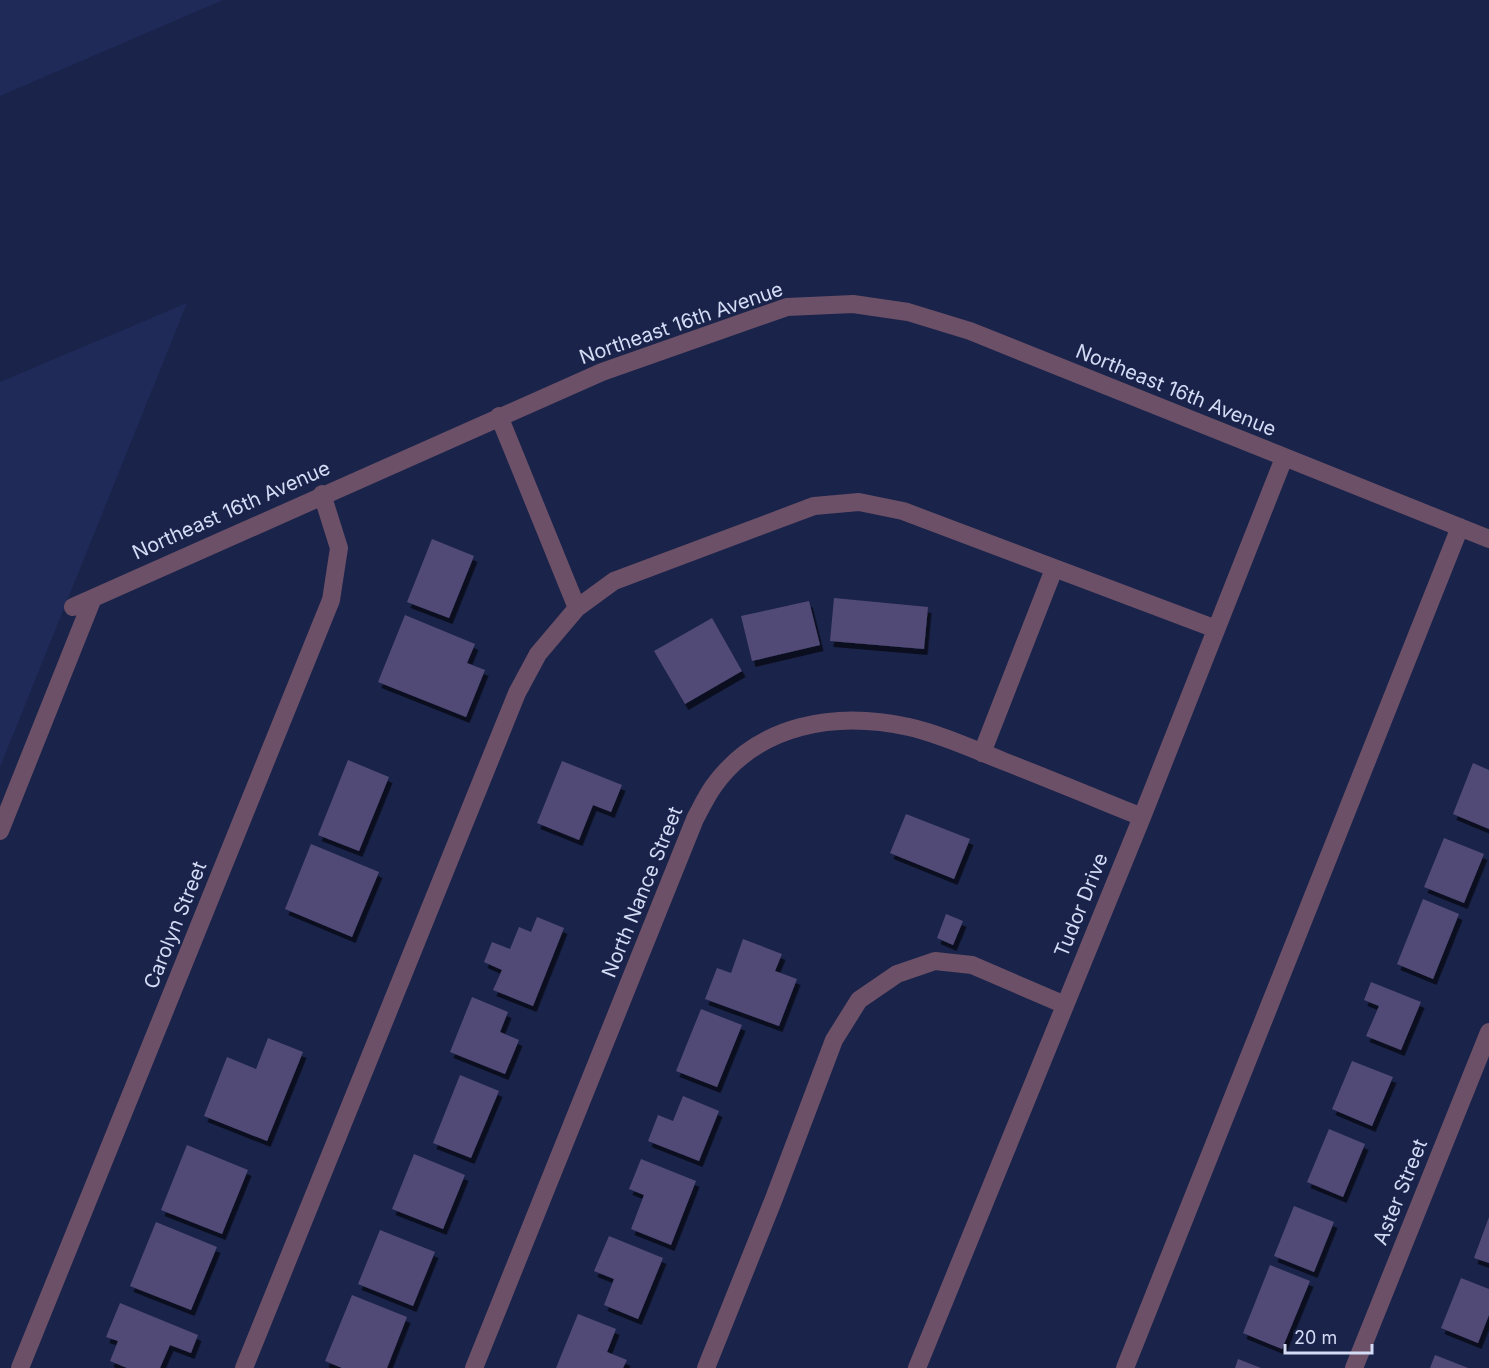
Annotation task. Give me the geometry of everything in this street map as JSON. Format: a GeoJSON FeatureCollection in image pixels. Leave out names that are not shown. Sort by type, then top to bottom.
{"type":"FeatureCollection","features":[{"type":"Feature","properties":{"kind":"street","name":"Northeast 16th Avenue"},"geometry":{"type":"LineString","coordinates":[[73,607],[322,494],[602,372],[787,306],[853,304],[908,312],[969,331],[1489,539]]}},
{"type":"Feature","properties":{"kind":"street"},"geometry":{"type":"LineString","coordinates":[[499,416],[577,608]]}},
{"type":"Feature","properties":{"kind":"street","name":"Tudor Drive"},"geometry":{"type":"LineString","coordinates":[[918,1368],[1142,817],[1284,458]]}},
{"type":"Feature","properties":{"kind":"street","name":"Carolyn Street"},"geometry":{"type":"LineString","coordinates":[[20,1368],[331,600],[339,548],[322,494]]}},
{"type":"Feature","properties":{"kind":"street"},"geometry":{"type":"LineString","coordinates":[[244,1368],[517,693],[538,654],[577,608],[614,581],[678,556],[814,506],[859,502],[903,511],[1215,629]]}},
{"type":"Feature","properties":{"kind":"street"},"geometry":{"type":"LineString","coordinates":[[1125,1368],[1460,527]]}},
{"type":"Feature","properties":{"kind":"street"},"geometry":{"type":"LineString","coordinates":[[982,753],[1054,569]]}},
{"type":"Feature","properties":{"kind":"street"},"geometry":{"type":"LineString","coordinates":[[0,831],[93,597]]}},
{"type":"Feature","properties":{"kind":"street","name":"North Nance Street"},"geometry":{"type":"LineString","coordinates":[[474,1368],[695,819],[713,787],[737,761],[763,741],[793,728],[823,721],[865,719],[911,727],[1142,817]]}},
{"type":"Feature","properties":{"kind":"street"},"geometry":{"type":"LineString","coordinates":[[706,1368],[834,1040],[859,1000],[897,974],[935,961],[972,965],[1065,1005]]}},
{"type":"Feature","properties":{"kind":"street","name":"Aster Street"},"geometry":{"type":"LineString","coordinates":[[1354,1368],[1489,1032]]}},
{"type":"Feature","properties":{"kind":"shaded area"},"geometry":{"type":"Polygon","coordinates":[[[0,0],[223,0],[0,96],[0,0]]]}},
{"type":"Feature","properties":{"kind":"shaded area"},"geometry":{"type":"Polygon","coordinates":[[[187,303],[0,767],[0,382],[187,303]]]}},
{"type":"Feature","properties":{"kind":"building"},"geometry":{"type":"Polygon","coordinates":[[[432,539],[474,556],[449,618],[407,602],[432,539]]]}},
{"type":"Feature","properties":{"kind":"building"},"geometry":{"type":"Polygon","coordinates":[[[834,598],[928,607],[924,649],[830,641],[834,598]]]}},
{"type":"Feature","properties":{"kind":"building"},"geometry":{"type":"Polygon","coordinates":[[[809,601],[820,645],[752,661],[741,616],[809,601]]]}},
{"type":"Feature","properties":{"kind":"building"},"geometry":{"type":"Polygon","coordinates":[[[405,615],[475,644],[467,663],[485,670],[466,717],[378,682],[405,615]]]}},
{"type":"Feature","properties":{"kind":"building"},"geometry":{"type":"Polygon","coordinates":[[[712,618],[742,671],[685,704],[654,651],[712,618]]]}},
{"type":"Feature","properties":{"kind":"building"},"geometry":{"type":"Polygon","coordinates":[[[348,760],[389,777],[359,851],[318,835],[348,760]]]}},
{"type":"Feature","properties":{"kind":"building"},"geometry":{"type":"Polygon","coordinates":[[[562,761],[622,785],[611,812],[593,805],[579,840],[537,823],[562,761]]]}},
{"type":"Feature","properties":{"kind":"building"},"geometry":{"type":"Polygon","coordinates":[[[1473,763],[1489,770],[1489,829],[1453,814],[1473,763]]]}},
{"type":"Feature","properties":{"kind":"building"},"geometry":{"type":"Polygon","coordinates":[[[906,814],[970,839],[954,879],[890,853],[906,814]]]}},
{"type":"Feature","properties":{"kind":"building"},"geometry":{"type":"Polygon","coordinates":[[[1444,838],[1484,854],[1464,903],[1424,887],[1444,838]]]}},
{"type":"Feature","properties":{"kind":"building"},"geometry":{"type":"Polygon","coordinates":[[[311,844],[379,872],[352,937],[285,909],[311,844]]]}},
{"type":"Feature","properties":{"kind":"building"},"geometry":{"type":"Polygon","coordinates":[[[1423,899],[1459,914],[1433,979],[1397,964],[1423,899]]]}},
{"type":"Feature","properties":{"kind":"building"},"geometry":{"type":"Polygon","coordinates":[[[946,914],[963,921],[953,945],[937,938],[946,914]]]}},
{"type":"Feature","properties":{"kind":"building"},"geometry":{"type":"Polygon","coordinates":[[[537,917],[564,928],[533,1006],[493,990],[502,970],[484,962],[492,942],[510,949],[519,927],[531,932],[537,917]]]}},
{"type":"Feature","properties":{"kind":"building"},"geometry":{"type":"Polygon","coordinates":[[[743,939],[782,954],[775,971],[797,979],[779,1026],[705,999],[717,968],[731,973],[743,939]]]}},
{"type":"Feature","properties":{"kind":"building"},"geometry":{"type":"Polygon","coordinates":[[[1371,982],[1421,1002],[1401,1050],[1366,1036],[1379,1006],[1364,1000],[1371,982]]]}},
{"type":"Feature","properties":{"kind":"building"},"geometry":{"type":"Polygon","coordinates":[[[472,997],[508,1012],[500,1032],[519,1040],[505,1074],[450,1052],[472,997]]]}},
{"type":"Feature","properties":{"kind":"building"},"geometry":{"type":"Polygon","coordinates":[[[701,1009],[742,1025],[717,1087],[676,1071],[701,1009]]]}},
{"type":"Feature","properties":{"kind":"building"},"geometry":{"type":"Polygon","coordinates":[[[268,1038],[303,1052],[267,1141],[204,1116],[227,1057],[256,1069],[268,1038]]]}},
{"type":"Feature","properties":{"kind":"building"},"geometry":{"type":"Polygon","coordinates":[[[1352,1061],[1393,1077],[1372,1126],[1332,1109],[1352,1061]]]}},
{"type":"Feature","properties":{"kind":"building"},"geometry":{"type":"Polygon","coordinates":[[[460,1075],[499,1091],[471,1158],[433,1143],[460,1075]]]}},
{"type":"Feature","properties":{"kind":"building"},"geometry":{"type":"Polygon","coordinates":[[[683,1096],[719,1111],[699,1161],[648,1141],[658,1115],[673,1121],[683,1096]]]}},
{"type":"Feature","properties":{"kind":"building"},"geometry":{"type":"Polygon","coordinates":[[[1329,1129],[1365,1144],[1343,1197],[1307,1182],[1329,1129]]]}},
{"type":"Feature","properties":{"kind":"building"},"geometry":{"type":"Polygon","coordinates":[[[187,1145],[248,1170],[222,1234],[161,1210],[187,1145]]]}},
{"type":"Feature","properties":{"kind":"building"},"geometry":{"type":"Polygon","coordinates":[[[414,1154],[465,1175],[443,1229],[392,1209],[414,1154]]]}},
{"type":"Feature","properties":{"kind":"building"},"geometry":{"type":"Polygon","coordinates":[[[641,1159],[696,1181],[671,1245],[631,1229],[644,1195],[629,1189],[641,1159]]]}},
{"type":"Feature","properties":{"kind":"building"},"geometry":{"type":"Polygon","coordinates":[[[1294,1206],[1334,1222],[1314,1272],[1274,1256],[1294,1206]]]}},
{"type":"Feature","properties":{"kind":"building"},"geometry":{"type":"Polygon","coordinates":[[[1489,1217],[1489,1263],[1474,1258],[1489,1217]]]}},
{"type":"Feature","properties":{"kind":"building"},"geometry":{"type":"Polygon","coordinates":[[[156,1222],[217,1247],[191,1310],[130,1286],[156,1222]]]}},
{"type":"Feature","properties":{"kind":"building"},"geometry":{"type":"Polygon","coordinates":[[[380,1230],[435,1252],[413,1306],[358,1284],[380,1230]]]}},
{"type":"Feature","properties":{"kind":"building"},"geometry":{"type":"Polygon","coordinates":[[[609,1236],[663,1258],[638,1319],[604,1305],[614,1279],[594,1271],[609,1236]]]}},
{"type":"Feature","properties":{"kind":"building"},"geometry":{"type":"Polygon","coordinates":[[[1270,1265],[1310,1281],[1282,1349],[1243,1333],[1270,1265]]]}},
{"type":"Feature","properties":{"kind":"building"},"geometry":{"type":"Polygon","coordinates":[[[1461,1278],[1489,1289],[1489,1315],[1478,1343],[1441,1328],[1461,1278]]]}},
{"type":"Feature","properties":{"kind":"building"},"geometry":{"type":"Polygon","coordinates":[[[352,1295],[407,1317],[387,1368],[342,1368],[325,1361],[352,1295]]]}},
{"type":"Feature","properties":{"kind":"building"},"geometry":{"type":"Polygon","coordinates":[[[120,1303],[198,1335],[191,1353],[170,1345],[160,1368],[127,1368],[110,1361],[118,1341],[106,1337],[120,1303]]]}},
{"type":"Feature","properties":{"kind":"building"},"geometry":{"type":"Polygon","coordinates":[[[578,1314],[616,1329],[607,1352],[627,1360],[623,1368],[556,1368],[578,1314]]]}},
{"type":"Feature","properties":{"kind":"building"},"geometry":{"type":"Polygon","coordinates":[[[1435,1355],[1468,1368],[1430,1368],[1435,1355]]]}},
{"type":"Feature","properties":{"kind":"building"},"geometry":{"type":"Polygon","coordinates":[[[1238,1359],[1261,1368],[1235,1368],[1238,1359]]]}}]}
